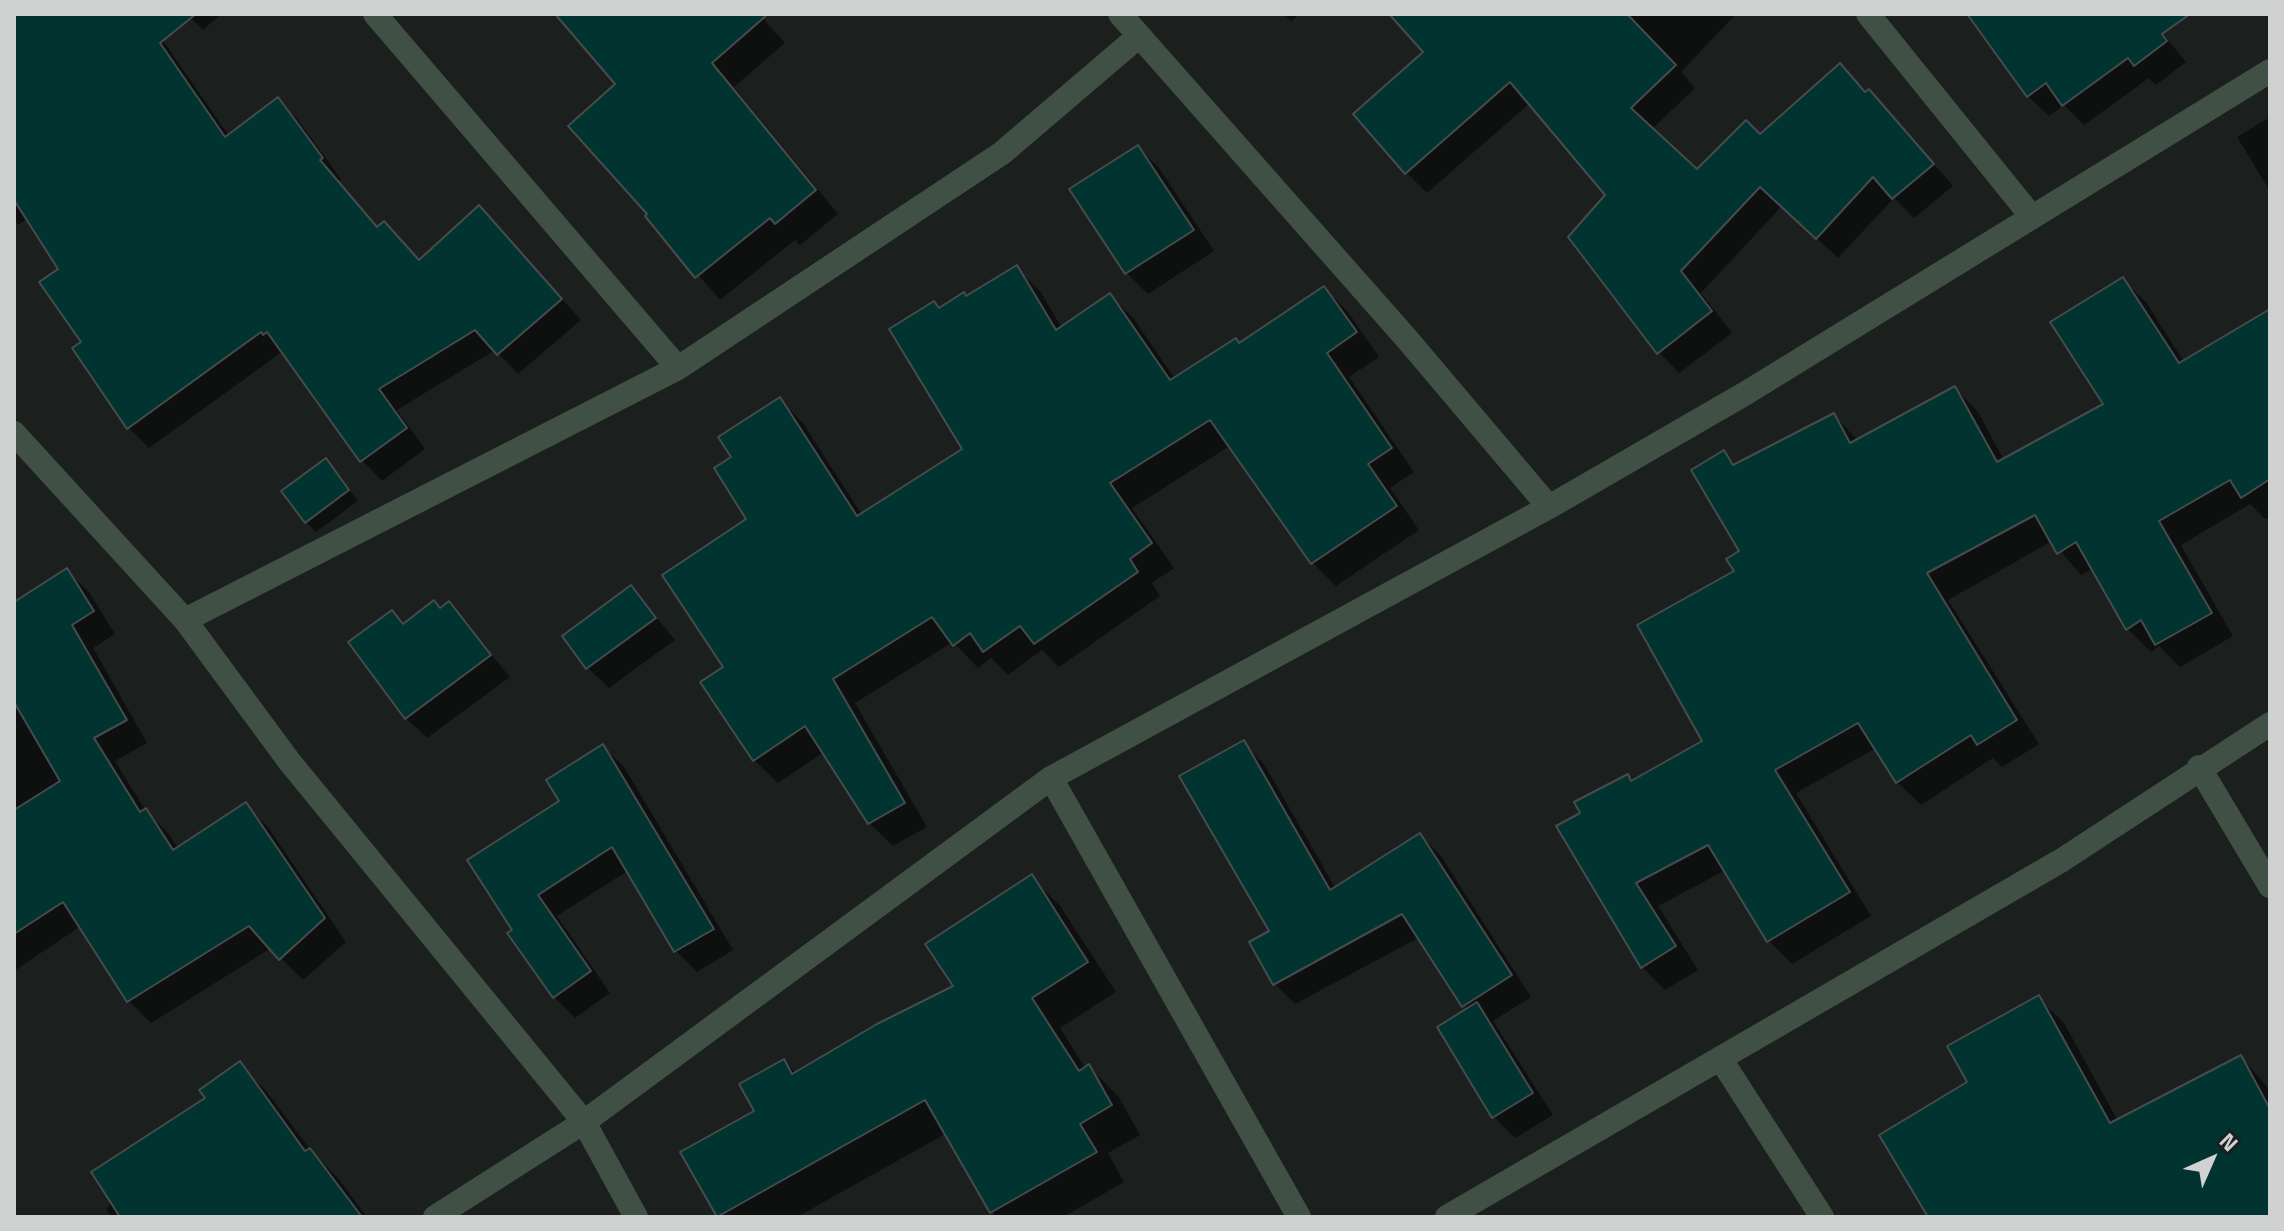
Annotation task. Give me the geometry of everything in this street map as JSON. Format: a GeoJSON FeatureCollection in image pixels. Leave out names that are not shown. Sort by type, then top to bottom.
{"type":"FeatureCollection","features":[{"type":"Feature","properties":{"kind":"street"},"geometry":{"type":"LineString","coordinates":[[375,14],[678,368]]}},
{"type":"Feature","properties":{"kind":"street"},"geometry":{"type":"LineString","coordinates":[[1120,14],[1407,339],[1549,507]]}},
{"type":"Feature","properties":{"kind":"street"},"geometry":{"type":"LineString","coordinates":[[1868,14],[2032,217]]}},
{"type":"Feature","properties":{"kind":"street"},"geometry":{"type":"LineString","coordinates":[[185,620],[678,368],[1002,153],[1139,36]]}},
{"type":"Feature","properties":{"kind":"street"},"geometry":{"type":"LineString","coordinates":[[435,1217],[584,1122],[1051,778],[1549,507],[1746,393],[2270,71]]}},
{"type":"Feature","properties":{"kind":"street"},"geometry":{"type":"LineString","coordinates":[[14,433],[185,620],[289,761],[584,1122],[636,1217]]}},
{"type":"Feature","properties":{"kind":"street"},"geometry":{"type":"LineString","coordinates":[[1447,1217],[2062,860],[2199,767],[2270,724]]}},
{"type":"Feature","properties":{"kind":"street"},"geometry":{"type":"LineString","coordinates":[[2199,767],[2270,886]]}},
{"type":"Feature","properties":{"kind":"street"},"geometry":{"type":"LineString","coordinates":[[1051,778],[1299,1217]]}},
{"type":"Feature","properties":{"kind":"street"},"geometry":{"type":"LineString","coordinates":[[1720,1058],[1822,1217]]}},
{"type":"Feature","properties":{"kind":"building"},"geometry":{"type":"Polygon","coordinates":[[[14,14],[196,14],[160,43],[225,137],[278,97],[323,158],[320,160],[377,227],[384,221],[419,260],[479,205],[562,299],[497,355],[475,330],[379,389],[407,428],[360,462],[267,332],[263,335],[261,332],[127,429],[72,348],[81,342],[39,282],[58,269],[14,200],[14,14]]]}},
{"type":"Feature","properties":{"kind":"building"},"geometry":{"type":"Polygon","coordinates":[[[555,14],[768,14],[712,63],[816,190],[775,224],[770,218],[695,278],[645,216],[647,214],[568,126],[615,84],[555,14]]]}},
{"type":"Feature","properties":{"kind":"building"},"geometry":{"type":"Polygon","coordinates":[[[1389,14],[1627,14],[1676,65],[1631,108],[1697,169],[1746,120],[1760,134],[1840,63],[1865,92],[1869,89],[1934,164],[1892,199],[1873,177],[1816,239],[1760,187],[1681,271],[1712,311],[1657,354],[1568,237],[1605,195],[1510,82],[1405,174],[1353,114],[1423,52],[1389,14]]]}},
{"type":"Feature","properties":{"kind":"building"},"geometry":{"type":"Polygon","coordinates":[[[1967,14],[2190,14],[2162,34],[2167,41],[2134,66],[2128,58],[2062,106],[2046,83],[2027,97],[1967,14]]]}},
{"type":"Feature","properties":{"kind":"building"},"geometry":{"type":"Polygon","coordinates":[[[1138,145],[1194,230],[1125,274],[1069,189],[1138,145]]]}},
{"type":"Feature","properties":{"kind":"building"},"geometry":{"type":"Polygon","coordinates":[[[1017,265],[1056,330],[1110,293],[1170,380],[1236,338],[1239,343],[1324,286],[1357,332],[1327,353],[1392,448],[1368,464],[1397,506],[1311,564],[1210,420],[1110,483],[1152,543],[1130,559],[1138,572],[1034,644],[1020,626],[983,652],[970,633],[953,646],[932,617],[833,679],[905,803],[868,824],[805,726],[753,761],[700,682],[723,667],[662,575],[746,519],[714,468],[731,457],[718,437],[780,397],[857,516],[962,449],[889,329],[934,301],[939,308],[964,292],[966,296],[1017,265]]]}},
{"type":"Feature","properties":{"kind":"building"},"geometry":{"type":"Polygon","coordinates":[[[2123,277],[2179,363],[2270,309],[2270,479],[2241,498],[2230,480],[2159,521],[2212,613],[2155,645],[2141,620],[2126,630],[2076,542],[2057,554],[2035,515],[1927,573],[2017,720],[1977,745],[1971,735],[1896,783],[1858,723],[1775,770],[1850,892],[1767,942],[1708,845],[1636,883],[1676,946],[1641,968],[1556,826],[1580,813],[1574,802],[1628,774],[1631,781],[1702,741],[1637,625],[1734,571],[1726,559],[1739,551],[1691,470],[1724,450],[1733,465],[1834,413],[1850,443],[1955,386],[1997,462],[2103,404],[2050,322],[2123,277]]]}},
{"type":"Feature","properties":{"kind":"building"},"geometry":{"type":"Polygon","coordinates":[[[326,458],[349,490],[305,523],[281,491],[326,458]]]}},
{"type":"Feature","properties":{"kind":"building"},"geometry":{"type":"Polygon","coordinates":[[[67,568],[94,611],[72,625],[127,720],[94,738],[140,812],[146,808],[173,850],[246,802],[325,918],[279,960],[249,926],[127,1002],[63,902],[14,934],[14,810],[60,781],[14,702],[14,602],[67,568]]]}},
{"type":"Feature","properties":{"kind":"building"},"geometry":{"type":"Polygon","coordinates":[[[631,585],[656,618],[586,669],[562,636],[631,585]]]}},
{"type":"Feature","properties":{"kind":"building"},"geometry":{"type":"Polygon","coordinates":[[[434,600],[440,608],[449,601],[491,655],[405,719],[348,642],[392,610],[403,624],[434,600]]]}},
{"type":"Feature","properties":{"kind":"building"},"geometry":{"type":"Polygon","coordinates":[[[1244,740],[1330,890],[1420,833],[1512,975],[1462,1007],[1402,914],[1273,985],[1249,942],[1269,931],[1179,776],[1244,740]]]}},
{"type":"Feature","properties":{"kind":"building"},"geometry":{"type":"Polygon","coordinates":[[[603,744],[714,929],[674,952],[612,847],[538,895],[591,971],[553,998],[507,933],[512,930],[467,860],[559,801],[546,780],[603,744]]]}},
{"type":"Feature","properties":{"kind":"building"},"geometry":{"type":"Polygon","coordinates":[[[1032,874],[1088,962],[1032,998],[1079,1071],[1089,1064],[1112,1105],[1080,1124],[1097,1152],[990,1213],[925,1100],[717,1217],[680,1152],[754,1111],[739,1084],[784,1059],[792,1074],[877,1024],[953,986],[925,944],[1032,874]]]}},
{"type":"Feature","properties":{"kind":"building"},"geometry":{"type":"Polygon","coordinates":[[[2039,995],[2110,1123],[2241,1055],[2270,1109],[2270,1217],[1928,1217],[1879,1135],[1967,1082],[1947,1046],[2039,995]]]}},
{"type":"Feature","properties":{"kind":"building"},"geometry":{"type":"Polygon","coordinates":[[[1477,1002],[1533,1093],[1492,1118],[1437,1027],[1477,1002]]]}},
{"type":"Feature","properties":{"kind":"building"},"geometry":{"type":"Polygon","coordinates":[[[240,1061],[305,1151],[310,1148],[362,1217],[120,1217],[91,1172],[205,1098],[199,1090],[240,1061]]]}}]}
